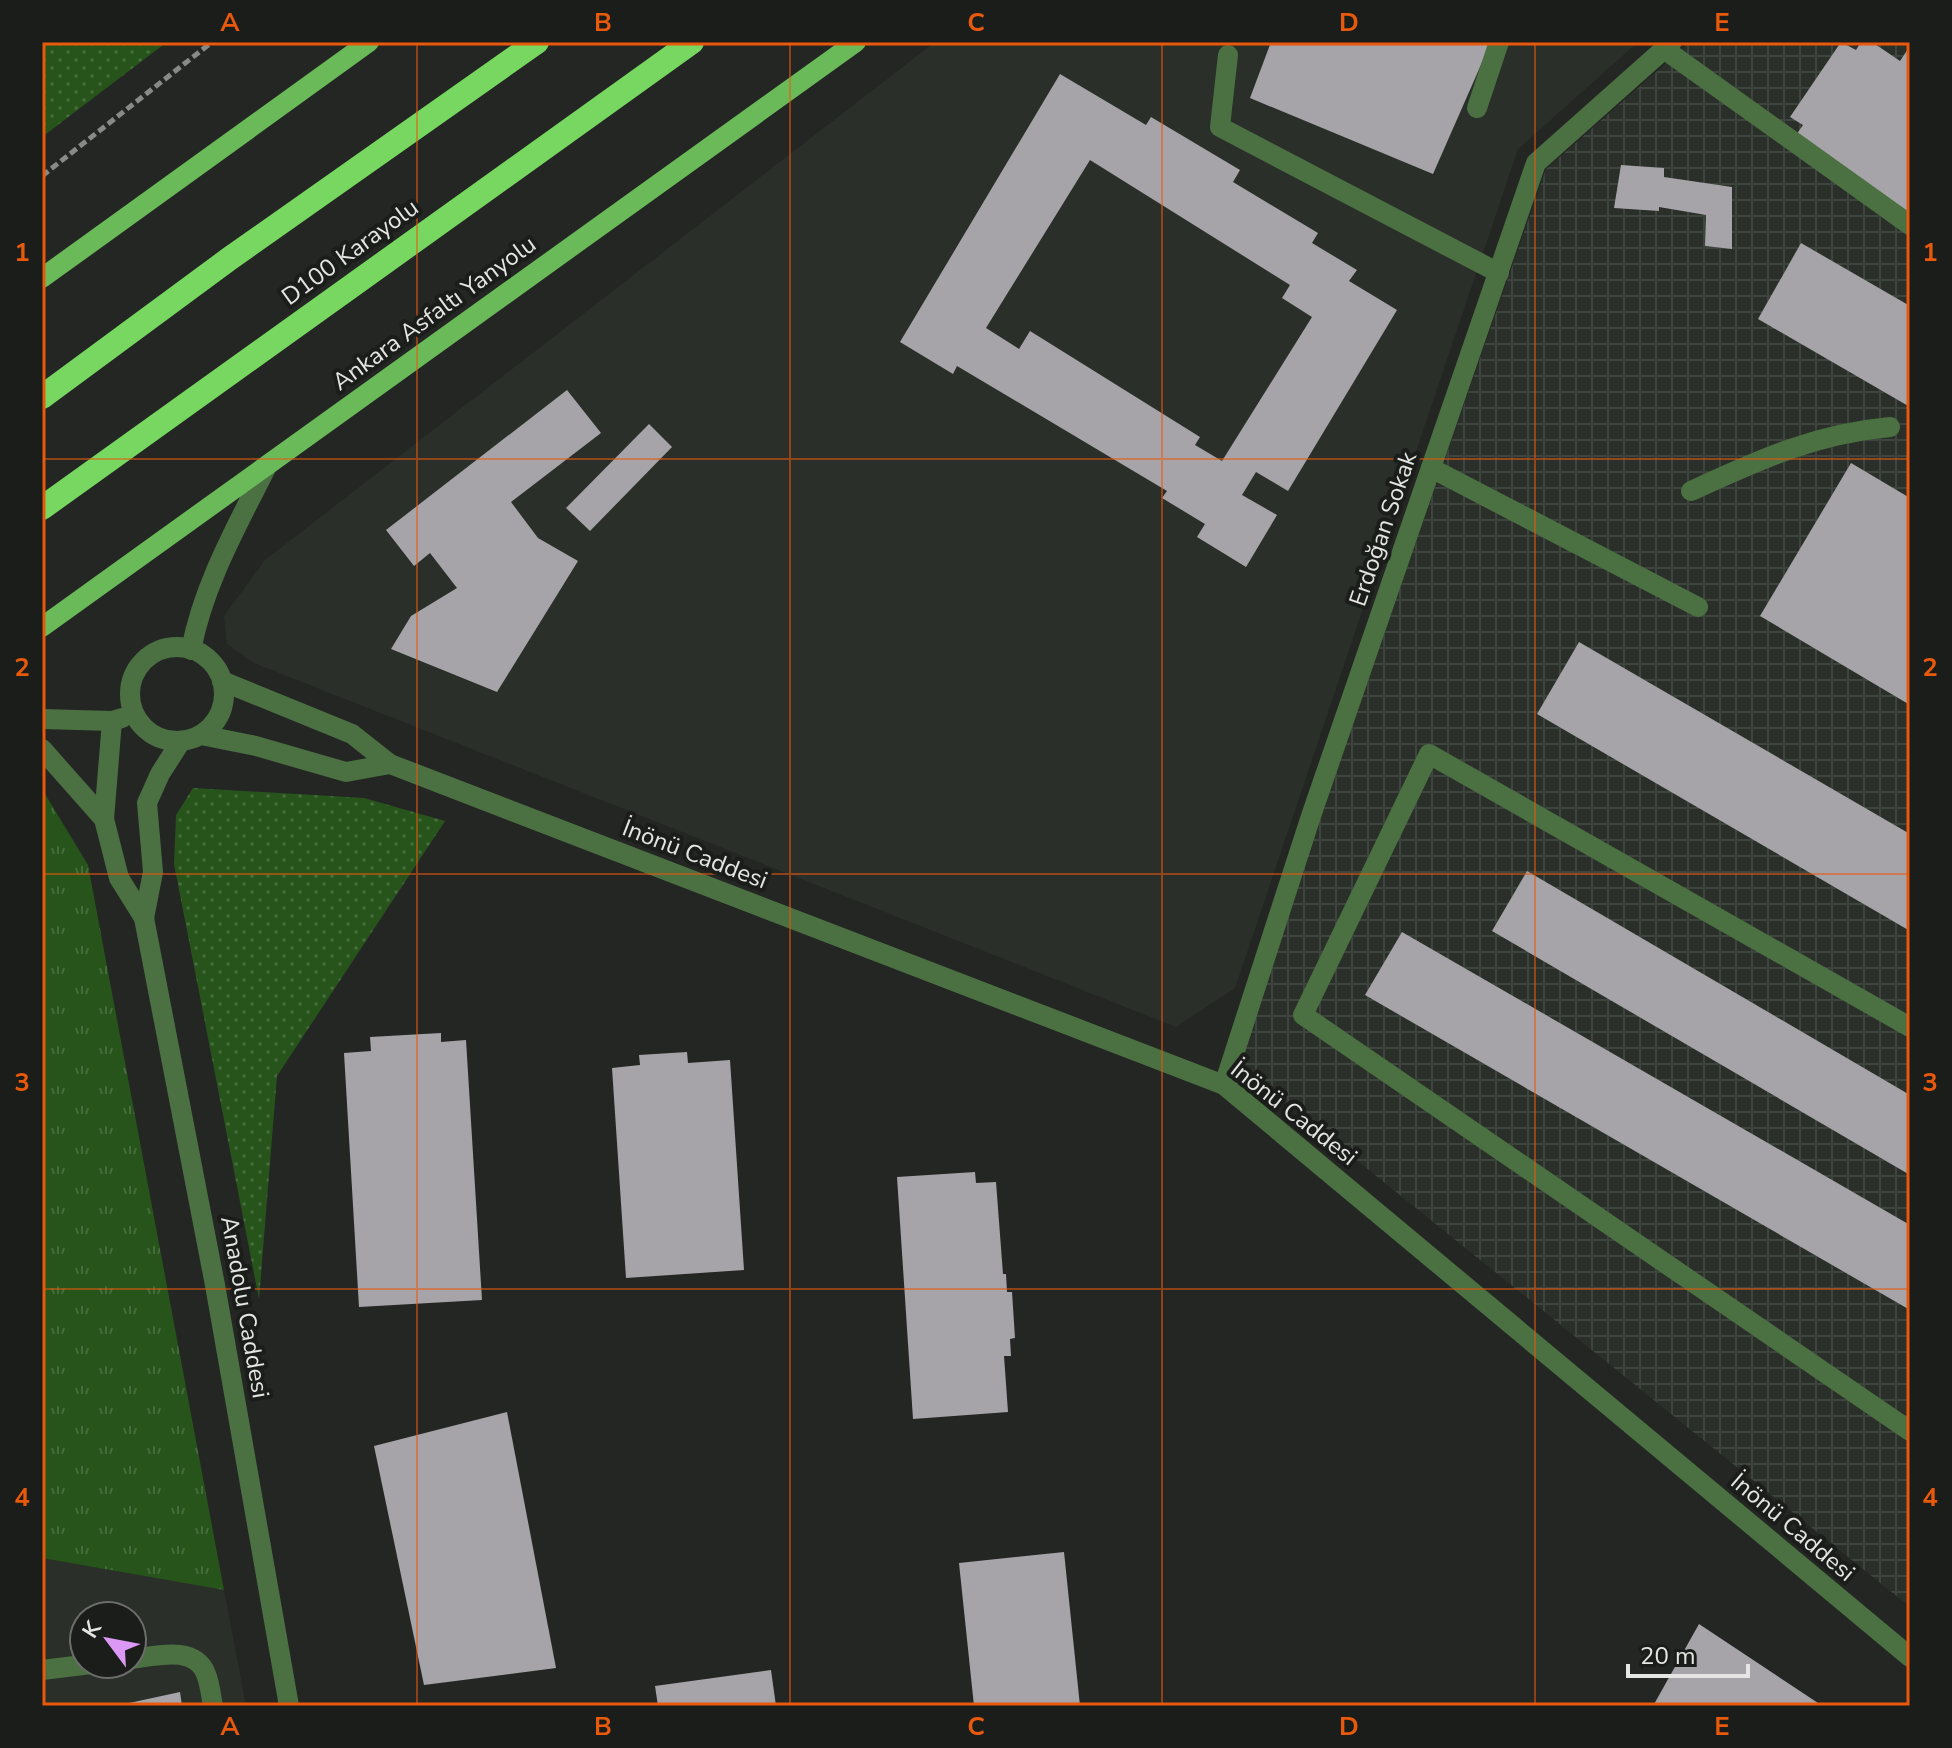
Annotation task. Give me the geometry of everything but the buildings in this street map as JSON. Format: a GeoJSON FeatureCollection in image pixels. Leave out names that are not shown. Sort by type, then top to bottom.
{"type":"FeatureCollection","features":[{"type":"Feature","properties":{"kind":"highway"},"geometry":{"type":"LineString","coordinates":[[42,397],[229,259],[537,42]]}},
{"type":"Feature","properties":{"kind":"highway","name":"D100 Karayolu"},"geometry":{"type":"LineString","coordinates":[[42,508],[692,42]]}},
{"type":"Feature","properties":{"kind":"main road"},"geometry":{"type":"LineString","coordinates":[[42,278],[369,42]]}},
{"type":"Feature","properties":{"kind":"main road","name":"Ankara Asfaltı Yanyolu"},"geometry":{"type":"LineString","coordinates":[[42,627],[856,42]]}},
{"type":"Feature","properties":{"kind":"street"},"geometry":{"type":"LineString","coordinates":[[1477,108],[1499,42]]}},
{"type":"Feature","properties":{"kind":"street"},"geometry":{"type":"LineString","coordinates":[[1668,46],[1910,225]]}},
{"type":"Feature","properties":{"kind":"street","name":"Erdoğan Sokak"},"geometry":{"type":"LineString","coordinates":[[1224,1085],[1311,816],[1536,163],[1668,46]]}},
{"type":"Feature","properties":{"kind":"street"},"geometry":{"type":"LineString","coordinates":[[1228,55],[1220,127],[1499,273]]}},
{"type":"Feature","properties":{"kind":"street"},"geometry":{"type":"LineString","coordinates":[[1691,491],[1782,450],[1849,430],[1890,427]]}},
{"type":"Feature","properties":{"kind":"street"},"geometry":{"type":"LineString","coordinates":[[191,650],[197,617],[208,586],[267,466]]}},
{"type":"Feature","properties":{"kind":"street"},"geometry":{"type":"LineString","coordinates":[[1431,468],[1698,607]]}},
{"type":"Feature","properties":{"kind":"street"},"geometry":{"type":"LineString","coordinates":[[161,650],[191,650],[205,656],[222,681],[224,697],[221,711],[213,725],[201,735],[181,741],[156,736],[143,727],[134,714],[130,699],[131,684],[137,669],[161,650]]}},
{"type":"Feature","properties":{"kind":"street","name":"İnönü Caddesi"},"geometry":{"type":"LineString","coordinates":[[222,681],[352,734],[390,764],[1224,1085],[1910,1657]]}},
{"type":"Feature","properties":{"kind":"street"},"geometry":{"type":"LineString","coordinates":[[42,719],[112,721],[134,714]]}},
{"type":"Feature","properties":{"kind":"street"},"geometry":{"type":"LineString","coordinates":[[104,819],[112,721]]}},
{"type":"Feature","properties":{"kind":"street"},"geometry":{"type":"LineString","coordinates":[[201,735],[256,746],[346,772],[390,764]]}},
{"type":"Feature","properties":{"kind":"street","name":"Anadolu Caddesi"},"geometry":{"type":"LineString","coordinates":[[144,918],[153,872],[147,803],[160,774],[181,741]]}},
{"type":"Feature","properties":{"kind":"street","name":"Anadolu Caddesi"},"geometry":{"type":"LineString","coordinates":[[42,749],[104,819],[119,878],[144,918],[215,1285],[289,1706]]}},
{"type":"Feature","properties":{"kind":"street"},"geometry":{"type":"LineString","coordinates":[[1910,1027],[1429,754],[1303,1015],[1910,1431]]}},
{"type":"Feature","properties":{"kind":"street"},"geometry":{"type":"LineString","coordinates":[[148,1658],[183,1655],[198,1661],[206,1674],[213,1706]]}},
{"type":"Feature","properties":{"kind":"street"},"geometry":{"type":"LineString","coordinates":[[42,1670],[68,1667]]}},
{"type":"Feature","properties":{"kind":"path"},"geometry":{"type":"LineString","coordinates":[[42,176],[212,42]]}},
{"type":"Feature","properties":{"kind":"shaded area"},"geometry":{"type":"Polygon","coordinates":[[[935,42],[1638,42],[1518,149],[1235,988],[1176,1027],[254,663],[227,644],[224,616],[265,560],[935,42]]]}},
{"type":"Feature","properties":{"kind":"shaded area"},"geometry":{"type":"Polygon","coordinates":[[[1690,42],[1910,42],[1910,1607],[1235,1062],[1546,169],[1690,42]]]}},
{"type":"Feature","properties":{"kind":"shaded area"},"geometry":{"type":"Polygon","coordinates":[[[42,1558],[224,1590],[246,1706],[42,1706],[42,1558]]]}},
{"type":"Feature","properties":{"kind":"green space"},"geometry":{"type":"Polygon","coordinates":[[[42,42],[167,42],[42,137],[42,42]]]}},
{"type":"Feature","properties":{"kind":"green space"},"geometry":{"type":"Polygon","coordinates":[[[193,788],[364,798],[445,821],[277,1076],[259,1299],[174,864],[176,815],[193,788]]]}},
{"type":"Feature","properties":{"kind":"green space"},"geometry":{"type":"Polygon","coordinates":[[[42,789],[88,865],[224,1590],[42,1558],[42,789]]]}}]}
